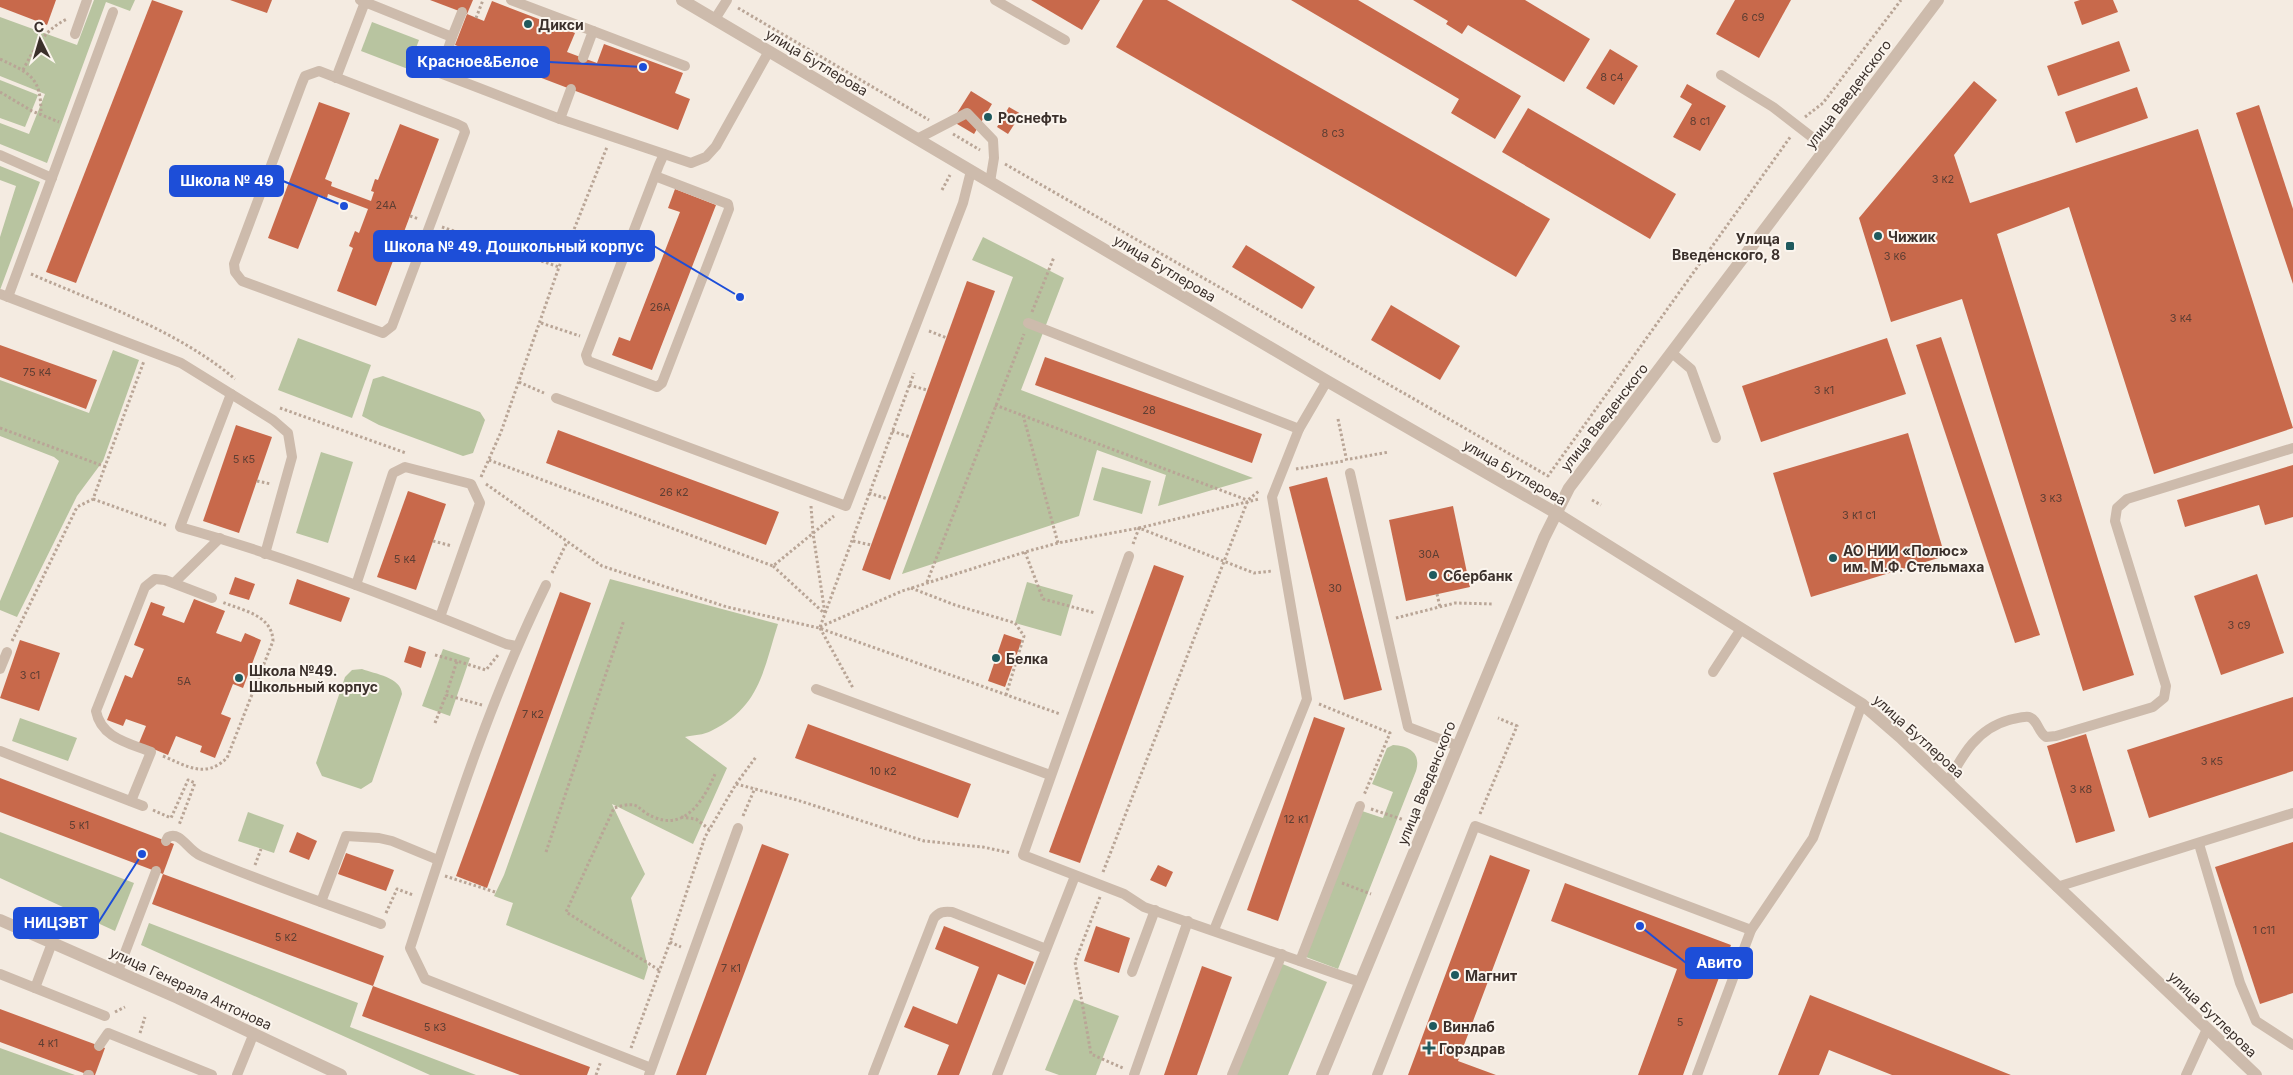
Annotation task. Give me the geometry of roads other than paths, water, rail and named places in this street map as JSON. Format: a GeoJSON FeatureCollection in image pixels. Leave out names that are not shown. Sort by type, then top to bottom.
{"type":"FeatureCollection","features":[{"type":"Feature","properties":{"kind":"street","name":"улица Бутлерова"},"geometry":{"type":"LineString","coordinates":[[682,0],[1327,381],[1556,513],[1862,704],[1948,782],[2256,1075]]}},
{"type":"Feature","properties":{"kind":"street","name":"улица Введенского"},"geometry":{"type":"LineString","coordinates":[[1322,1075],[1556,513],[1569,488],[1938,0]]}},
{"type":"Feature","properties":{"kind":"street","name":"улица Генерала Антонова"},"geometry":{"type":"LineString","coordinates":[[0,920],[118,971],[341,1075]]}},
{"type":"Feature","properties":{"kind":"lane"},"geometry":{"type":"LineString","coordinates":[[75,34],[88,0]]}},
{"type":"Feature","properties":{"kind":"lane"},"geometry":{"type":"LineString","coordinates":[[511,0],[686,66]]}},
{"type":"Feature","properties":{"kind":"lane"},"geometry":{"type":"LineString","coordinates":[[715,19],[726,0]]}},
{"type":"Feature","properties":{"kind":"lane"},"geometry":{"type":"LineString","coordinates":[[995,0],[1065,40]]}},
{"type":"Feature","properties":{"kind":"lane"},"geometry":{"type":"LineString","coordinates":[[336,78],[362,1],[452,37]]}},
{"type":"Feature","properties":{"kind":"lane"},"geometry":{"type":"LineString","coordinates":[[113,12],[18,269],[4,295],[181,363],[273,420],[288,434],[292,457],[265,554]]}},
{"type":"Feature","properties":{"kind":"lane"},"geometry":{"type":"LineString","coordinates":[[462,12],[440,73],[560,119],[690,163],[706,158],[716,146],[769,51]]}},
{"type":"Feature","properties":{"kind":"lane"},"geometry":{"type":"LineString","coordinates":[[583,58],[593,31]]}},
{"type":"Feature","properties":{"kind":"lane"},"geometry":{"type":"LineString","coordinates":[[319,71],[336,78],[463,127],[464,137],[392,326],[383,333],[242,281],[238,277],[234,264],[306,76],[319,71]]}},
{"type":"Feature","properties":{"kind":"lane"},"geometry":{"type":"LineString","coordinates":[[1721,75],[1773,107],[1826,148]]}},
{"type":"Feature","properties":{"kind":"lane"},"geometry":{"type":"LineString","coordinates":[[560,119],[571,89]]}},
{"type":"Feature","properties":{"kind":"lane"},"geometry":{"type":"LineString","coordinates":[[917,139],[967,113],[993,140],[994,158],[990,182]]}},
{"type":"Feature","properties":{"kind":"lane"},"geometry":{"type":"LineString","coordinates":[[655,176],[730,206],[662,383],[657,387],[588,361],[586,355],[655,176],[664,154]]}},
{"type":"Feature","properties":{"kind":"lane"},"geometry":{"type":"LineString","coordinates":[[0,155],[52,178]]}},
{"type":"Feature","properties":{"kind":"lane"},"geometry":{"type":"LineString","coordinates":[[556,398],[846,506],[963,203],[971,171]]}},
{"type":"Feature","properties":{"kind":"lane"},"geometry":{"type":"LineString","coordinates":[[1028,322],[1300,429]]}},
{"type":"Feature","properties":{"kind":"lane"},"geometry":{"type":"LineString","coordinates":[[1672,353],[1691,368],[1716,438]]}},
{"type":"Feature","properties":{"kind":"lane"},"geometry":{"type":"LineString","coordinates":[[1214,930],[1307,699],[1272,497],[1300,429],[1327,381]]}},
{"type":"Feature","properties":{"kind":"lane"},"geometry":{"type":"LineString","coordinates":[[230,394],[180,527],[220,538],[356,585],[511,645]]}},
{"type":"Feature","properties":{"kind":"lane"},"geometry":{"type":"LineString","coordinates":[[1948,782],[1958,762],[1978,736],[1993,725],[2021,717],[2030,717],[2036,722],[2041,734],[2046,737],[2056,736],[2153,707],[2164,698],[2166,686],[2115,521],[2116,508],[2127,499],[2293,448]]}},
{"type":"Feature","properties":{"kind":"lane"},"geometry":{"type":"LineString","coordinates":[[356,585],[393,473],[405,468],[471,484],[480,503],[462,549],[440,617]]}},
{"type":"Feature","properties":{"kind":"lane"},"geometry":{"type":"LineString","coordinates":[[1350,473],[1408,727],[1458,746]]}},
{"type":"Feature","properties":{"kind":"lane"},"geometry":{"type":"LineString","coordinates":[[174,584],[220,538]]}},
{"type":"Feature","properties":{"kind":"lane"},"geometry":{"type":"LineString","coordinates":[[1128,556],[1022,855],[1124,894],[1144,907],[1360,982]]}},
{"type":"Feature","properties":{"kind":"lane"},"geometry":{"type":"LineString","coordinates":[[131,801],[151,752],[110,735],[98,721],[96,711],[145,587],[155,579],[212,598]]}},
{"type":"Feature","properties":{"kind":"lane"},"geometry":{"type":"LineString","coordinates":[[546,585],[511,645],[410,948],[425,980],[627,1058],[650,1071],[738,828]]}},
{"type":"Feature","properties":{"kind":"lane"},"geometry":{"type":"LineString","coordinates":[[1713,672],[1741,629]]}},
{"type":"Feature","properties":{"kind":"lane"},"geometry":{"type":"LineString","coordinates":[[0,669],[7,652]]}},
{"type":"Feature","properties":{"kind":"lane"},"geometry":{"type":"LineString","coordinates":[[816,689],[1050,775]]}},
{"type":"Feature","properties":{"kind":"lane"},"geometry":{"type":"LineString","coordinates":[[1697,1075],[1751,930],[1813,838],[1862,704]]}},
{"type":"Feature","properties":{"kind":"lane"},"geometry":{"type":"LineString","coordinates":[[0,750],[143,806]]}},
{"type":"Feature","properties":{"kind":"lane"},"geometry":{"type":"LineString","coordinates":[[1300,961],[1330,879],[1360,806]]}},
{"type":"Feature","properties":{"kind":"lane"},"geometry":{"type":"LineString","coordinates":[[2057,887],[2293,813]]}},
{"type":"Feature","properties":{"kind":"lane"},"geometry":{"type":"LineString","coordinates":[[1377,1075],[1475,826],[1751,930]]}},
{"type":"Feature","properties":{"kind":"lane"},"geometry":{"type":"LineString","coordinates":[[166,841],[168,836],[180,837],[189,850],[199,855],[381,924]]}},
{"type":"Feature","properties":{"kind":"lane"},"geometry":{"type":"LineString","coordinates":[[321,902],[346,836],[380,838],[438,860]]}},
{"type":"Feature","properties":{"kind":"lane"},"geometry":{"type":"LineString","coordinates":[[2199,844],[2240,983],[2256,1021],[2293,1045]]}},
{"type":"Feature","properties":{"kind":"lane"},"geometry":{"type":"LineString","coordinates":[[118,971],[156,871]]}},
{"type":"Feature","properties":{"kind":"lane"},"geometry":{"type":"LineString","coordinates":[[997,1075],[1075,876]]}},
{"type":"Feature","properties":{"kind":"lane"},"geometry":{"type":"LineString","coordinates":[[1132,972],[1155,910]]}},
{"type":"Feature","properties":{"kind":"lane"},"geometry":{"type":"LineString","coordinates":[[873,1075],[938,914],[945,911],[952,912],[1046,949]]}},
{"type":"Feature","properties":{"kind":"lane"},"geometry":{"type":"LineString","coordinates":[[1135,1074],[1188,921]]}},
{"type":"Feature","properties":{"kind":"lane"},"geometry":{"type":"LineString","coordinates":[[35,988],[52,943]]}},
{"type":"Feature","properties":{"kind":"lane"},"geometry":{"type":"LineString","coordinates":[[1232,1075],[1282,954]]}},
{"type":"Feature","properties":{"kind":"lane"},"geometry":{"type":"LineString","coordinates":[[0,974],[105,1016]]}},
{"type":"Feature","properties":{"kind":"lane"},"geometry":{"type":"LineString","coordinates":[[2186,1075],[2207,1029]]}},
{"type":"Feature","properties":{"kind":"lane"},"geometry":{"type":"LineString","coordinates":[[99,1046],[108,1033],[212,1075]]}},
{"type":"Feature","properties":{"kind":"lane"},"geometry":{"type":"LineString","coordinates":[[237,1075],[254,1033]]}},
{"type":"Feature","properties":{"kind":"place","name":"Дикси"},"geometry":{"type":"Point","coordinates":[528,24]}},
{"type":"Feature","properties":{"kind":"place","name":"Красное&Белое"},"geometry":{"type":"Point","coordinates":[643,67]}},
{"type":"Feature","properties":{"kind":"place","name":"Роснефть"},"geometry":{"type":"Point","coordinates":[988,117]}},
{"type":"Feature","properties":{"kind":"place","name":"Школа № 49"},"geometry":{"type":"Point","coordinates":[344,206]}},
{"type":"Feature","properties":{"kind":"place","name":"Чижик"},"geometry":{"type":"Point","coordinates":[1878,236]}},
{"type":"Feature","properties":{"kind":"place","name":"Улица Введенского, 8"},"geometry":{"type":"Point","coordinates":[1790,246]}},
{"type":"Feature","properties":{"kind":"place","name":"Школа № 49. Дошкольный корпус"},"geometry":{"type":"Point","coordinates":[740,297]}},
{"type":"Feature","properties":{"kind":"place","name":"АО НИИ «Полюс» им. М.Ф. Стельмаха"},"geometry":{"type":"Point","coordinates":[1833,558]}},
{"type":"Feature","properties":{"kind":"place","name":"Сбербанк"},"geometry":{"type":"Point","coordinates":[1433,575]}},
{"type":"Feature","properties":{"kind":"place","name":"Белка"},"geometry":{"type":"Point","coordinates":[996,658]}},
{"type":"Feature","properties":{"kind":"place","name":"Школа №49. Школьный корпус"},"geometry":{"type":"Point","coordinates":[239,678]}},
{"type":"Feature","properties":{"kind":"place","name":"НИЦЭВТ"},"geometry":{"type":"Point","coordinates":[142,854]}},
{"type":"Feature","properties":{"kind":"place","name":"Авито"},"geometry":{"type":"Point","coordinates":[1640,926]}},
{"type":"Feature","properties":{"kind":"place","name":"Магнит"},"geometry":{"type":"Point","coordinates":[1455,975]}},
{"type":"Feature","properties":{"kind":"place","name":"Винлаб"},"geometry":{"type":"Point","coordinates":[1433,1026]}},
{"type":"Feature","properties":{"kind":"place","name":"Горздрав"},"geometry":{"type":"Point","coordinates":[1429,1048]}}]}
